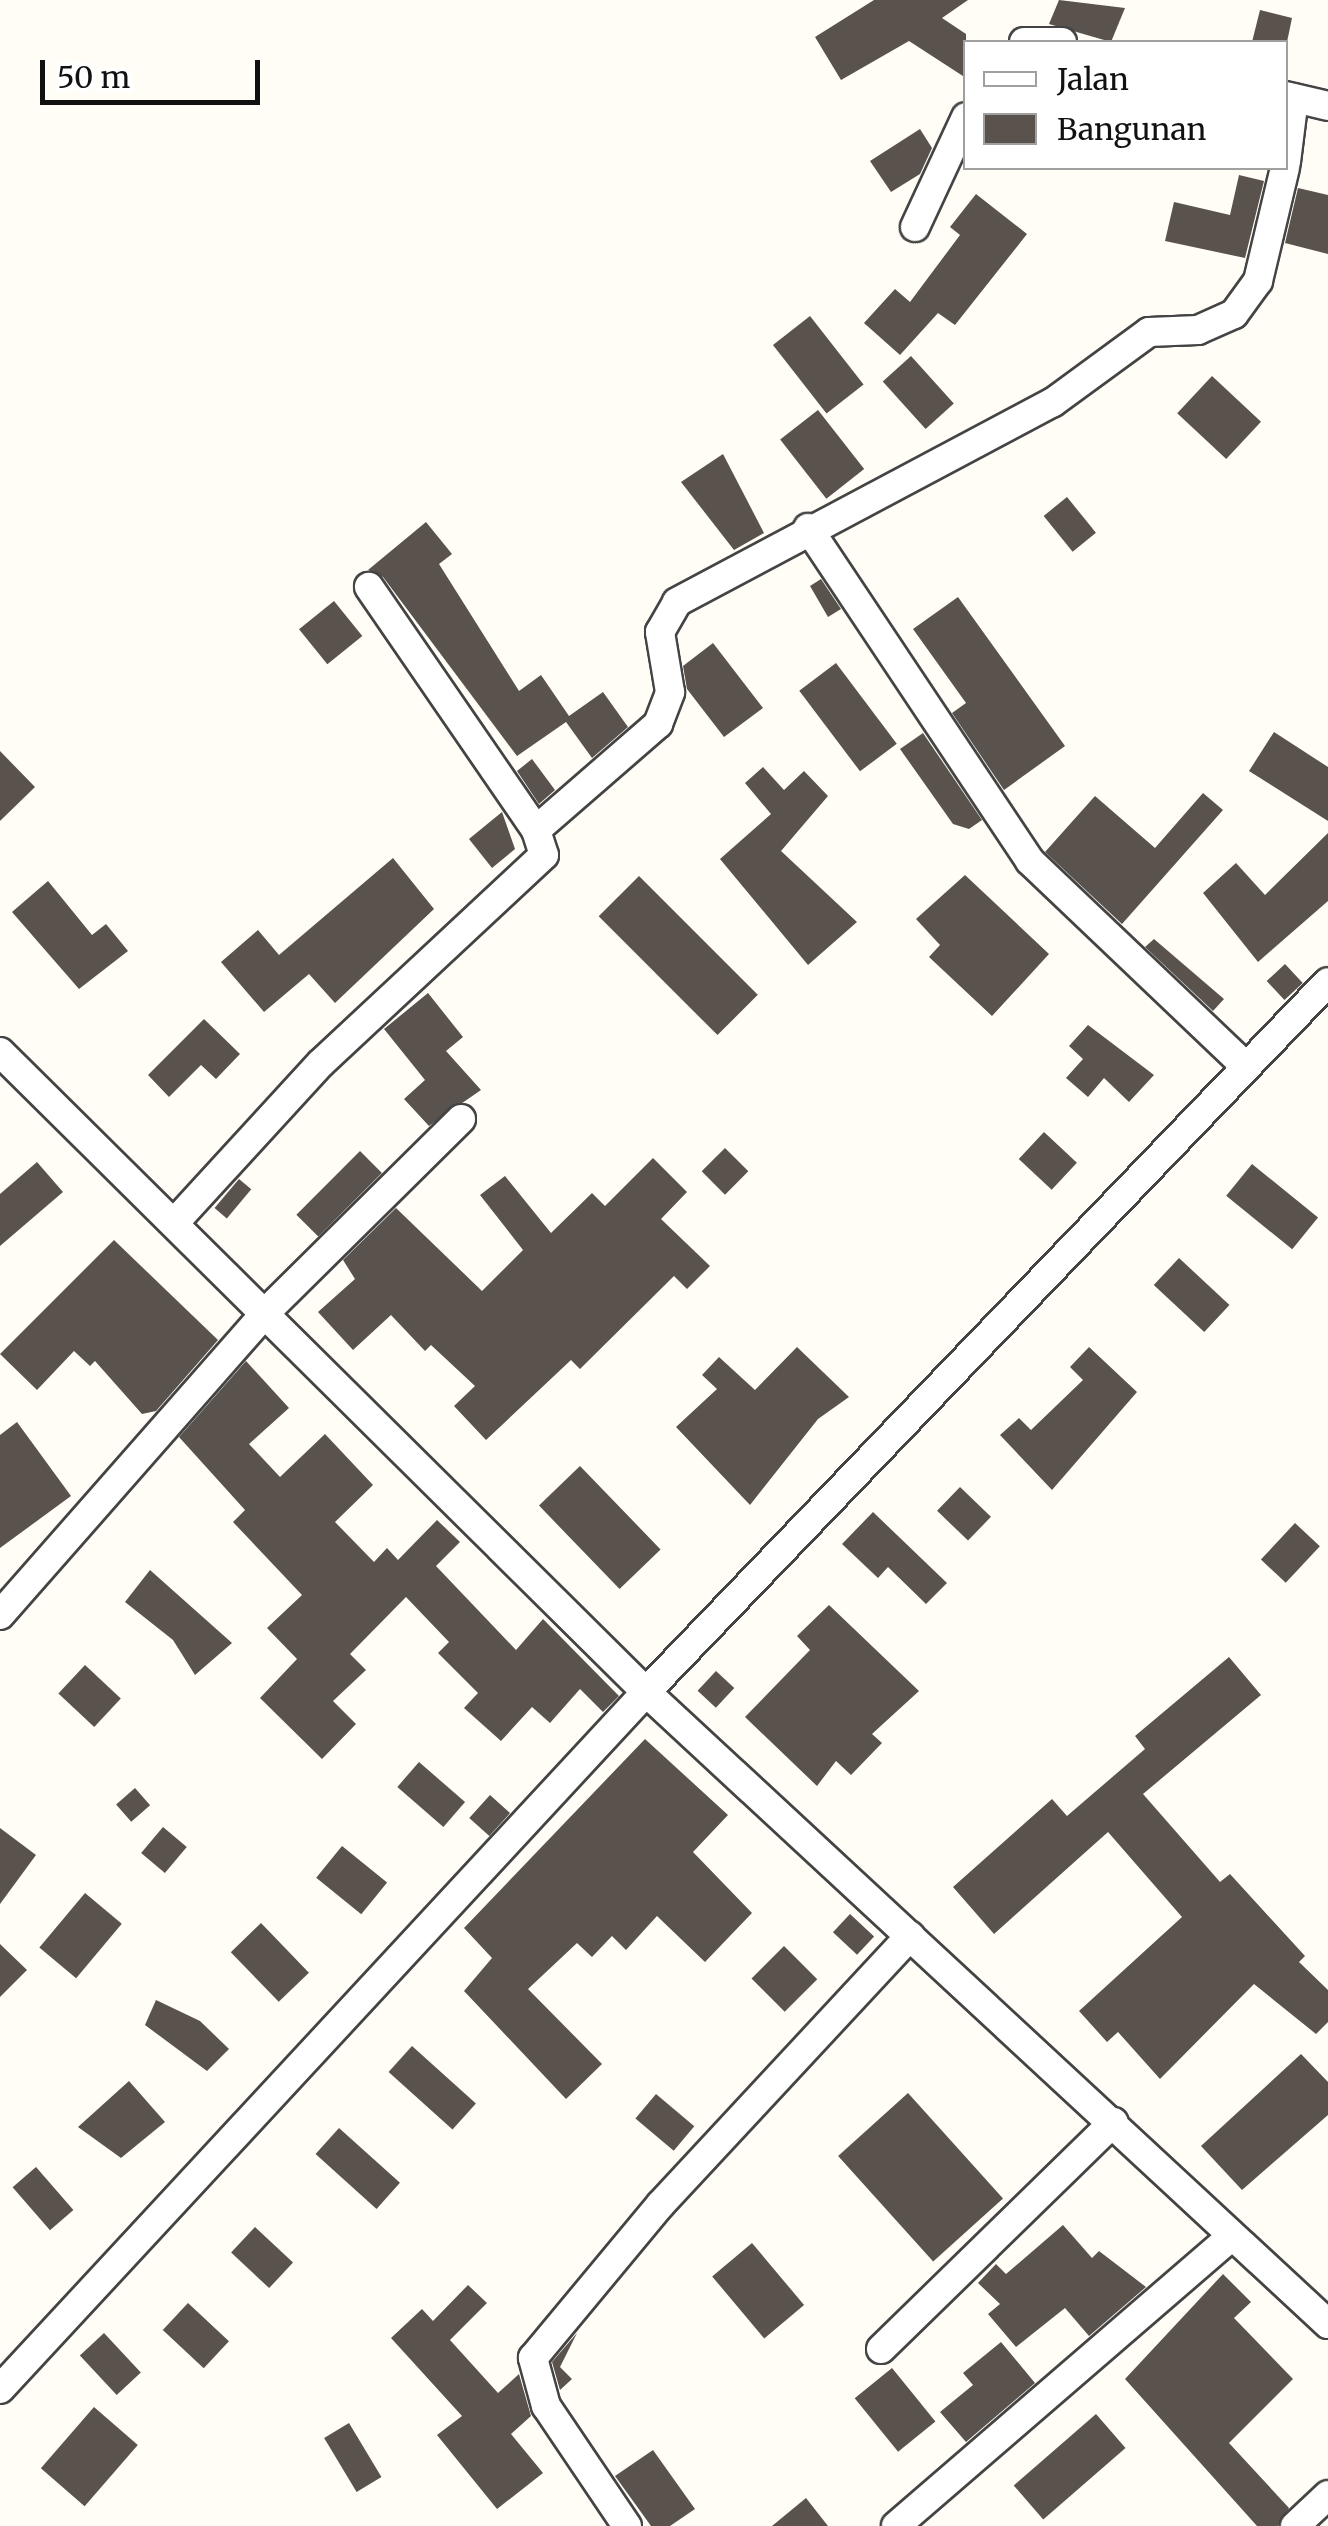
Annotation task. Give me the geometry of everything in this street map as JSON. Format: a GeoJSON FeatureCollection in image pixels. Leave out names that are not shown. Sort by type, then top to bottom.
{"type":"FeatureCollection","features":[{"type":"Feature","properties":{"kind":"street"},"geometry":{"type":"LineString","coordinates":[[1288,124],[1290,97],[1328,106]]}},
{"type":"Feature","properties":{"kind":"street"},"geometry":{"type":"LineString","coordinates":[[914,227],[963,123]]}},
{"type":"Feature","properties":{"kind":"street"},"geometry":{"type":"LineString","coordinates":[[536,830],[658,724],[670,692],[665,614],[704,582],[1088,382],[1149,332],[1198,330],[1234,314],[1258,281],[1284,170]]}},
{"type":"Feature","properties":{"kind":"street"},"geometry":{"type":"LineString","coordinates":[[808,528],[1030,861],[1246,1067]]}},
{"type":"Feature","properties":{"kind":"street"},"geometry":{"type":"LineString","coordinates":[[176,1222],[321,1063],[538,864],[536,830],[369,587]]}},
{"type":"Feature","properties":{"kind":"street"},"geometry":{"type":"LineString","coordinates":[[0,2389],[646,1692],[1328,982]]}},
{"type":"Feature","properties":{"kind":"street"},"geometry":{"type":"LineString","coordinates":[[0,1052],[267,1311],[646,1692],[1328,2324]]}},
{"type":"Feature","properties":{"kind":"street"},"geometry":{"type":"LineString","coordinates":[[0,1614],[267,1311],[462,1119]]}},
{"type":"Feature","properties":{"kind":"street"},"geometry":{"type":"LineString","coordinates":[[627,2526],[546,2406],[533,2358],[662,2204],[910,1936]]}},
{"type":"Feature","properties":{"kind":"street"},"geometry":{"type":"LineString","coordinates":[[881,2350],[1114,2122]]}},
{"type":"Feature","properties":{"kind":"street"},"geometry":{"type":"LineString","coordinates":[[896,2526],[1232,2236]]}},
{"type":"Feature","properties":{"kind":"street"},"geometry":{"type":"LineString","coordinates":[[1295,2526],[1328,2495]]}},
{"type":"Feature","properties":{"kind":"building"},"geometry":{"type":"Polygon","coordinates":[[[874,0],[968,0],[942,18],[966,34],[963,76],[909,41],[841,80],[815,37],[874,0]]]}},
{"type":"Feature","properties":{"kind":"building"},"geometry":{"type":"Polygon","coordinates":[[[1059,0],[1125,8],[1112,40],[1049,24],[1059,0]]]}},
{"type":"Feature","properties":{"kind":"building"},"geometry":{"type":"Polygon","coordinates":[[[1260,10],[1292,18],[1287,40],[1252,40],[1260,10]]]}},
{"type":"Feature","properties":{"kind":"building"},"geometry":{"type":"Polygon","coordinates":[[[920,129],[932,148],[920,174],[891,192],[870,161],[920,129]]]}},
{"type":"Feature","properties":{"kind":"building"},"geometry":{"type":"Polygon","coordinates":[[[1239,175],[1264,181],[1245,258],[1165,241],[1174,202],[1230,215],[1239,175]]]}},
{"type":"Feature","properties":{"kind":"building"},"geometry":{"type":"Polygon","coordinates":[[[1298,188],[1328,195],[1328,254],[1285,243],[1298,188]]]}},
{"type":"Feature","properties":{"kind":"building"},"geometry":{"type":"Polygon","coordinates":[[[976,194],[1027,234],[955,325],[938,313],[900,355],[864,323],[895,289],[910,302],[960,235],[950,227],[976,194]]]}},
{"type":"Feature","properties":{"kind":"building"},"geometry":{"type":"Polygon","coordinates":[[[810,316],[864,385],[827,413],[773,345],[810,316]]]}},
{"type":"Feature","properties":{"kind":"building"},"geometry":{"type":"Polygon","coordinates":[[[911,356],[954,404],[926,429],[883,381],[911,356]]]}},
{"type":"Feature","properties":{"kind":"building"},"geometry":{"type":"Polygon","coordinates":[[[1212,376],[1261,422],[1226,459],[1177,413],[1212,376]]]}},
{"type":"Feature","properties":{"kind":"building"},"geometry":{"type":"Polygon","coordinates":[[[818,410],[864,469],[826,499],[780,440],[818,410]]]}},
{"type":"Feature","properties":{"kind":"building"},"geometry":{"type":"Polygon","coordinates":[[[723,454],[764,533],[734,550],[681,482],[723,454]]]}},
{"type":"Feature","properties":{"kind":"building"},"geometry":{"type":"Polygon","coordinates":[[[1067,497],[1096,533],[1073,552],[1044,516],[1067,497]]]}},
{"type":"Feature","properties":{"kind":"building"},"geometry":{"type":"Polygon","coordinates":[[[426,522],[452,554],[439,564],[519,691],[541,675],[569,716],[603,692],[628,727],[592,758],[566,722],[517,756],[383,577],[368,570],[426,522]]]}},
{"type":"Feature","properties":{"kind":"building"},"geometry":{"type":"Polygon","coordinates":[[[821,579],[841,609],[828,617],[810,586],[821,579]]]}},
{"type":"Feature","properties":{"kind":"building"},"geometry":{"type":"Polygon","coordinates":[[[958,597],[1065,746],[1004,790],[952,713],[966,703],[913,629],[958,597]]]}},
{"type":"Feature","properties":{"kind":"building"},"geometry":{"type":"Polygon","coordinates":[[[334,601],[362,636],[327,664],[299,629],[334,601]]]}},
{"type":"Feature","properties":{"kind":"building"},"geometry":{"type":"Polygon","coordinates":[[[713,643],[763,708],[724,737],[687,689],[683,666],[713,643]]]}},
{"type":"Feature","properties":{"kind":"building"},"geometry":{"type":"Polygon","coordinates":[[[836,663],[897,744],[860,771],[799,691],[836,663]]]}},
{"type":"Feature","properties":{"kind":"building"},"geometry":{"type":"Polygon","coordinates":[[[1274,732],[1328,767],[1328,821],[1249,771],[1274,732]]]}},
{"type":"Feature","properties":{"kind":"building"},"geometry":{"type":"Polygon","coordinates":[[[923,733],[982,820],[969,829],[953,824],[900,749],[923,733]]]}},
{"type":"Feature","properties":{"kind":"building"},"geometry":{"type":"Polygon","coordinates":[[[0,751],[35,787],[0,821],[0,751]]]}},
{"type":"Feature","properties":{"kind":"building"},"geometry":{"type":"Polygon","coordinates":[[[532,759],[555,790],[539,804],[517,771],[532,759]]]}},
{"type":"Feature","properties":{"kind":"building"},"geometry":{"type":"Polygon","coordinates":[[[763,767],[784,790],[804,771],[828,796],[781,851],[857,922],[808,965],[720,859],[771,814],[745,783],[763,767]]]}},
{"type":"Feature","properties":{"kind":"building"},"geometry":{"type":"Polygon","coordinates":[[[1203,793],[1223,810],[1122,924],[1045,852],[1095,796],[1155,848],[1203,793]]]}},
{"type":"Feature","properties":{"kind":"building"},"geometry":{"type":"Polygon","coordinates":[[[502,812],[515,849],[492,868],[469,839],[502,812]]]}},
{"type":"Feature","properties":{"kind":"building"},"geometry":{"type":"Polygon","coordinates":[[[1328,833],[1328,901],[1258,962],[1203,893],[1236,863],[1265,895],[1328,833]]]}},
{"type":"Feature","properties":{"kind":"building"},"geometry":{"type":"Polygon","coordinates":[[[393,858],[434,909],[335,1003],[309,974],[264,1012],[221,962],[258,930],[279,955],[393,858]]]}},
{"type":"Feature","properties":{"kind":"building"},"geometry":{"type":"Polygon","coordinates":[[[965,875],[1049,954],[992,1016],[929,957],[940,945],[916,919],[965,875]]]}},
{"type":"Feature","properties":{"kind":"building"},"geometry":{"type":"Polygon","coordinates":[[[639,876],[758,995],[717,1035],[599,916],[639,876]]]}},
{"type":"Feature","properties":{"kind":"building"},"geometry":{"type":"Polygon","coordinates":[[[48,881],[92,935],[106,924],[128,951],[79,989],[12,912],[48,881]]]}},
{"type":"Feature","properties":{"kind":"building"},"geometry":{"type":"Polygon","coordinates":[[[1154,939],[1224,999],[1213,1011],[1145,947],[1154,939]]]}},
{"type":"Feature","properties":{"kind":"building"},"geometry":{"type":"Polygon","coordinates":[[[1285,964],[1303,983],[1284,1000],[1267,981],[1285,964]]]}},
{"type":"Feature","properties":{"kind":"building"},"geometry":{"type":"Polygon","coordinates":[[[428,993],[463,1037],[446,1051],[481,1090],[429,1126],[404,1099],[425,1080],[384,1029],[428,993]]]}},
{"type":"Feature","properties":{"kind":"building"},"geometry":{"type":"Polygon","coordinates":[[[204,1019],[240,1054],[216,1079],[201,1065],[169,1097],[148,1075],[204,1019]]]}},
{"type":"Feature","properties":{"kind":"building"},"geometry":{"type":"Polygon","coordinates":[[[1088,1025],[1154,1075],[1129,1102],[1104,1078],[1088,1097],[1066,1078],[1083,1059],[1069,1046],[1088,1025]]]}},
{"type":"Feature","properties":{"kind":"building"},"geometry":{"type":"Polygon","coordinates":[[[1044,1132],[1077,1163],[1052,1190],[1019,1159],[1044,1132]]]}},
{"type":"Feature","properties":{"kind":"building"},"geometry":{"type":"Polygon","coordinates":[[[725,1148],[748,1171],[725,1195],[702,1171],[725,1148]]]}},
{"type":"Feature","properties":{"kind":"building"},"geometry":{"type":"Polygon","coordinates":[[[360,1151],[382,1173],[318,1237],[296,1215],[360,1151]]]}},
{"type":"Feature","properties":{"kind":"building"},"geometry":{"type":"Polygon","coordinates":[[[653,1158],[687,1192],[661,1219],[710,1266],[687,1289],[674,1276],[580,1369],[571,1360],[486,1440],[454,1406],[475,1386],[431,1345],[425,1351],[391,1315],[353,1350],[318,1312],[355,1279],[343,1260],[396,1208],[482,1291],[523,1250],[480,1195],[505,1176],[551,1233],[592,1193],[605,1206],[653,1158]]]}},
{"type":"Feature","properties":{"kind":"building"},"geometry":{"type":"Polygon","coordinates":[[[37,1162],[63,1192],[0,1246],[0,1194],[37,1162]]]}},
{"type":"Feature","properties":{"kind":"building"},"geometry":{"type":"Polygon","coordinates":[[[1252,1164],[1318,1217],[1292,1249],[1226,1196],[1252,1164]]]}},
{"type":"Feature","properties":{"kind":"building"},"geometry":{"type":"Polygon","coordinates":[[[239,1179],[251,1189],[227,1218],[215,1208],[239,1179]]]}},
{"type":"Feature","properties":{"kind":"building"},"geometry":{"type":"Polygon","coordinates":[[[114,1240],[218,1340],[156,1411],[142,1414],[95,1361],[90,1366],[74,1351],[37,1390],[0,1354],[114,1240]]]}},
{"type":"Feature","properties":{"kind":"building"},"geometry":{"type":"Polygon","coordinates":[[[1179,1258],[1229,1305],[1204,1332],[1154,1285],[1179,1258]]]}},
{"type":"Feature","properties":{"kind":"building"},"geometry":{"type":"Polygon","coordinates":[[[797,1347],[849,1397],[818,1419],[750,1505],[676,1427],[717,1389],[702,1375],[719,1357],[755,1390],[797,1347]]]}},
{"type":"Feature","properties":{"kind":"building"},"geometry":{"type":"Polygon","coordinates":[[[1089,1347],[1137,1392],[1052,1490],[1000,1435],[1019,1418],[1031,1430],[1083,1380],[1070,1367],[1089,1347]]]}},
{"type":"Feature","properties":{"kind":"building"},"geometry":{"type":"Polygon","coordinates":[[[246,1361],[289,1408],[249,1444],[280,1477],[325,1434],[373,1485],[335,1522],[374,1562],[387,1548],[398,1560],[437,1520],[460,1542],[436,1566],[516,1650],[543,1619],[619,1696],[603,1712],[580,1689],[550,1723],[532,1707],[501,1741],[464,1708],[478,1693],[438,1653],[449,1642],[406,1597],[350,1654],[366,1670],[333,1701],[356,1724],[322,1759],[260,1698],[297,1659],[267,1628],[302,1595],[233,1522],[245,1510],[179,1437],[246,1361]]]}},
{"type":"Feature","properties":{"kind":"building"},"geometry":{"type":"Polygon","coordinates":[[[17,1422],[71,1496],[0,1548],[0,1435],[17,1422]]]}},
{"type":"Feature","properties":{"kind":"building"},"geometry":{"type":"Polygon","coordinates":[[[580,1466],[661,1549],[620,1589],[539,1506],[580,1466]]]}},
{"type":"Feature","properties":{"kind":"building"},"geometry":{"type":"Polygon","coordinates":[[[960,1487],[991,1517],[968,1541],[937,1511],[960,1487]]]}},
{"type":"Feature","properties":{"kind":"building"},"geometry":{"type":"Polygon","coordinates":[[[873,1512],[947,1583],[926,1604],[888,1567],[878,1578],[842,1544],[873,1512]]]}},
{"type":"Feature","properties":{"kind":"building"},"geometry":{"type":"Polygon","coordinates":[[[1295,1523],[1320,1546],[1286,1583],[1261,1560],[1295,1523]]]}},
{"type":"Feature","properties":{"kind":"building"},"geometry":{"type":"Polygon","coordinates":[[[150,1570],[232,1643],[195,1675],[173,1640],[125,1602],[150,1570]]]}},
{"type":"Feature","properties":{"kind":"building"},"geometry":{"type":"Polygon","coordinates":[[[829,1605],[919,1691],[872,1734],[882,1743],[851,1775],[836,1761],[817,1786],[745,1717],[810,1650],[797,1636],[829,1605]]]}},
{"type":"Feature","properties":{"kind":"building"},"geometry":{"type":"Polygon","coordinates":[[[1229,1657],[1261,1695],[1143,1794],[1220,1882],[1230,1874],[1305,1956],[1299,1962],[1328,1990],[1328,2022],[1316,2034],[1254,1984],[1160,2079],[1118,2032],[1107,2042],[1079,2011],[1182,1917],[1108,1832],[994,1934],[953,1887],[1052,1799],[1067,1816],[1145,1749],[1135,1736],[1229,1657]]]}},
{"type":"Feature","properties":{"kind":"building"},"geometry":{"type":"Polygon","coordinates":[[[85,1665],[121,1698],[94,1727],[58,1694],[85,1665]]]}},
{"type":"Feature","properties":{"kind":"building"},"geometry":{"type":"Polygon","coordinates":[[[716,1671],[734,1688],[716,1708],[698,1691],[716,1671]]]}},
{"type":"Feature","properties":{"kind":"building"},"geometry":{"type":"Polygon","coordinates":[[[645,1739],[728,1815],[693,1852],[752,1913],[705,1962],[657,1916],[626,1950],[612,1936],[592,1957],[577,1943],[528,1989],[602,2064],[566,2099],[464,1991],[492,1958],[464,1928],[645,1739]]]}},
{"type":"Feature","properties":{"kind":"building"},"geometry":{"type":"Polygon","coordinates":[[[419,1762],[465,1802],[443,1827],[397,1787],[419,1762]]]}},
{"type":"Feature","properties":{"kind":"building"},"geometry":{"type":"Polygon","coordinates":[[[135,1788],[150,1805],[131,1822],[116,1804],[135,1788]]]}},
{"type":"Feature","properties":{"kind":"building"},"geometry":{"type":"Polygon","coordinates":[[[490,1795],[510,1813],[489,1836],[469,1818],[490,1795]]]}},
{"type":"Feature","properties":{"kind":"building"},"geometry":{"type":"Polygon","coordinates":[[[163,1827],[187,1847],[165,1873],[141,1853],[163,1827]]]}},
{"type":"Feature","properties":{"kind":"building"},"geometry":{"type":"Polygon","coordinates":[[[0,1828],[36,1855],[0,1904],[0,1828]]]}},
{"type":"Feature","properties":{"kind":"building"},"geometry":{"type":"Polygon","coordinates":[[[342,1846],[387,1883],[361,1914],[316,1878],[342,1846]]]}},
{"type":"Feature","properties":{"kind":"building"},"geometry":{"type":"Polygon","coordinates":[[[85,1893],[122,1924],[76,1978],[39,1947],[85,1893]]]}},
{"type":"Feature","properties":{"kind":"building"},"geometry":{"type":"Polygon","coordinates":[[[850,1914],[874,1937],[857,1955],[833,1932],[850,1914]]]}},
{"type":"Feature","properties":{"kind":"building"},"geometry":{"type":"Polygon","coordinates":[[[261,1923],[309,1973],[279,2002],[231,1952],[261,1923]]]}},
{"type":"Feature","properties":{"kind":"building"},"geometry":{"type":"Polygon","coordinates":[[[0,1944],[27,1970],[0,1997],[0,1944]]]}},
{"type":"Feature","properties":{"kind":"building"},"geometry":{"type":"Polygon","coordinates":[[[784,1946],[817,1979],[785,2012],[751,1979],[784,1946]]]}},
{"type":"Feature","properties":{"kind":"building"},"geometry":{"type":"Polygon","coordinates":[[[156,2000],[200,2021],[229,2049],[207,2071],[145,2025],[156,2000]]]}},
{"type":"Feature","properties":{"kind":"building"},"geometry":{"type":"Polygon","coordinates":[[[412,2046],[476,2104],[452,2130],[389,2072],[412,2046]]]}},
{"type":"Feature","properties":{"kind":"building"},"geometry":{"type":"Polygon","coordinates":[[[1301,2054],[1328,2082],[1328,2115],[1242,2190],[1201,2146],[1301,2054]]]}},
{"type":"Feature","properties":{"kind":"building"},"geometry":{"type":"Polygon","coordinates":[[[129,2081],[165,2122],[121,2158],[78,2127],[129,2081]]]}},
{"type":"Feature","properties":{"kind":"building"},"geometry":{"type":"Polygon","coordinates":[[[908,2093],[1003,2199],[933,2261],[838,2156],[908,2093]]]}},
{"type":"Feature","properties":{"kind":"building"},"geometry":{"type":"Polygon","coordinates":[[[656,2094],[694,2126],[674,2151],[635,2119],[656,2094]]]}},
{"type":"Feature","properties":{"kind":"building"},"geometry":{"type":"Polygon","coordinates":[[[339,2128],[400,2183],[377,2209],[316,2154],[339,2128]]]}},
{"type":"Feature","properties":{"kind":"building"},"geometry":{"type":"Polygon","coordinates":[[[36,2167],[73,2210],[50,2230],[13,2187],[36,2167]]]}},
{"type":"Feature","properties":{"kind":"building"},"geometry":{"type":"Polygon","coordinates":[[[1063,2225],[1092,2258],[1099,2251],[1146,2287],[1089,2336],[1065,2308],[1016,2347],[988,2314],[1000,2304],[978,2283],[996,2264],[1006,2274],[1063,2225]]]}},
{"type":"Feature","properties":{"kind":"building"},"geometry":{"type":"Polygon","coordinates":[[[255,2227],[293,2262],[269,2288],[231,2253],[255,2227]]]}},
{"type":"Feature","properties":{"kind":"building"},"geometry":{"type":"Polygon","coordinates":[[[752,2243],[804,2305],[764,2338],[712,2276],[752,2243]]]}},
{"type":"Feature","properties":{"kind":"building"},"geometry":{"type":"Polygon","coordinates":[[[1223,2274],[1251,2302],[1234,2318],[1293,2379],[1229,2443],[1289,2508],[1278,2526],[1257,2526],[1125,2379],[1223,2274]]]}},
{"type":"Feature","properties":{"kind":"building"},"geometry":{"type":"Polygon","coordinates":[[[468,2285],[487,2303],[450,2340],[498,2393],[519,2374],[531,2416],[511,2434],[543,2473],[497,2509],[437,2435],[462,2416],[391,2338],[422,2309],[433,2321],[468,2285]]]}},
{"type":"Feature","properties":{"kind":"building"},"geometry":{"type":"Polygon","coordinates":[[[188,2303],[229,2341],[204,2368],[163,2330],[188,2303]]]}},
{"type":"Feature","properties":{"kind":"building"},"geometry":{"type":"Polygon","coordinates":[[[104,2333],[141,2372],[117,2395],[80,2356],[104,2333]]]}},
{"type":"Feature","properties":{"kind":"building"},"geometry":{"type":"Polygon","coordinates":[[[577,2333],[560,2367],[572,2379],[560,2390],[552,2362],[577,2333]]]}},
{"type":"Feature","properties":{"kind":"building"},"geometry":{"type":"Polygon","coordinates":[[[1001,2342],[1035,2383],[966,2442],[940,2412],[973,2385],[963,2373],[1001,2342]]]}},
{"type":"Feature","properties":{"kind":"building"},"geometry":{"type":"Polygon","coordinates":[[[892,2368],[935,2422],[898,2452],[855,2398],[892,2368]]]}},
{"type":"Feature","properties":{"kind":"building"},"geometry":{"type":"Polygon","coordinates":[[[94,2407],[138,2445],[85,2506],[41,2468],[94,2407]]]}},
{"type":"Feature","properties":{"kind":"building"},"geometry":{"type":"Polygon","coordinates":[[[1096,2414],[1126,2448],[1043,2519],[1014,2486],[1096,2414]]]}},
{"type":"Feature","properties":{"kind":"building"},"geometry":{"type":"Polygon","coordinates":[[[349,2423],[381,2477],[357,2492],[324,2438],[349,2423]]]}},
{"type":"Feature","properties":{"kind":"building"},"geometry":{"type":"Polygon","coordinates":[[[653,2450],[695,2509],[670,2526],[651,2526],[615,2476],[653,2450]]]}},
{"type":"Feature","properties":{"kind":"building"},"geometry":{"type":"Polygon","coordinates":[[[806,2498],[828,2526],[772,2526],[806,2498]]]}}]}
